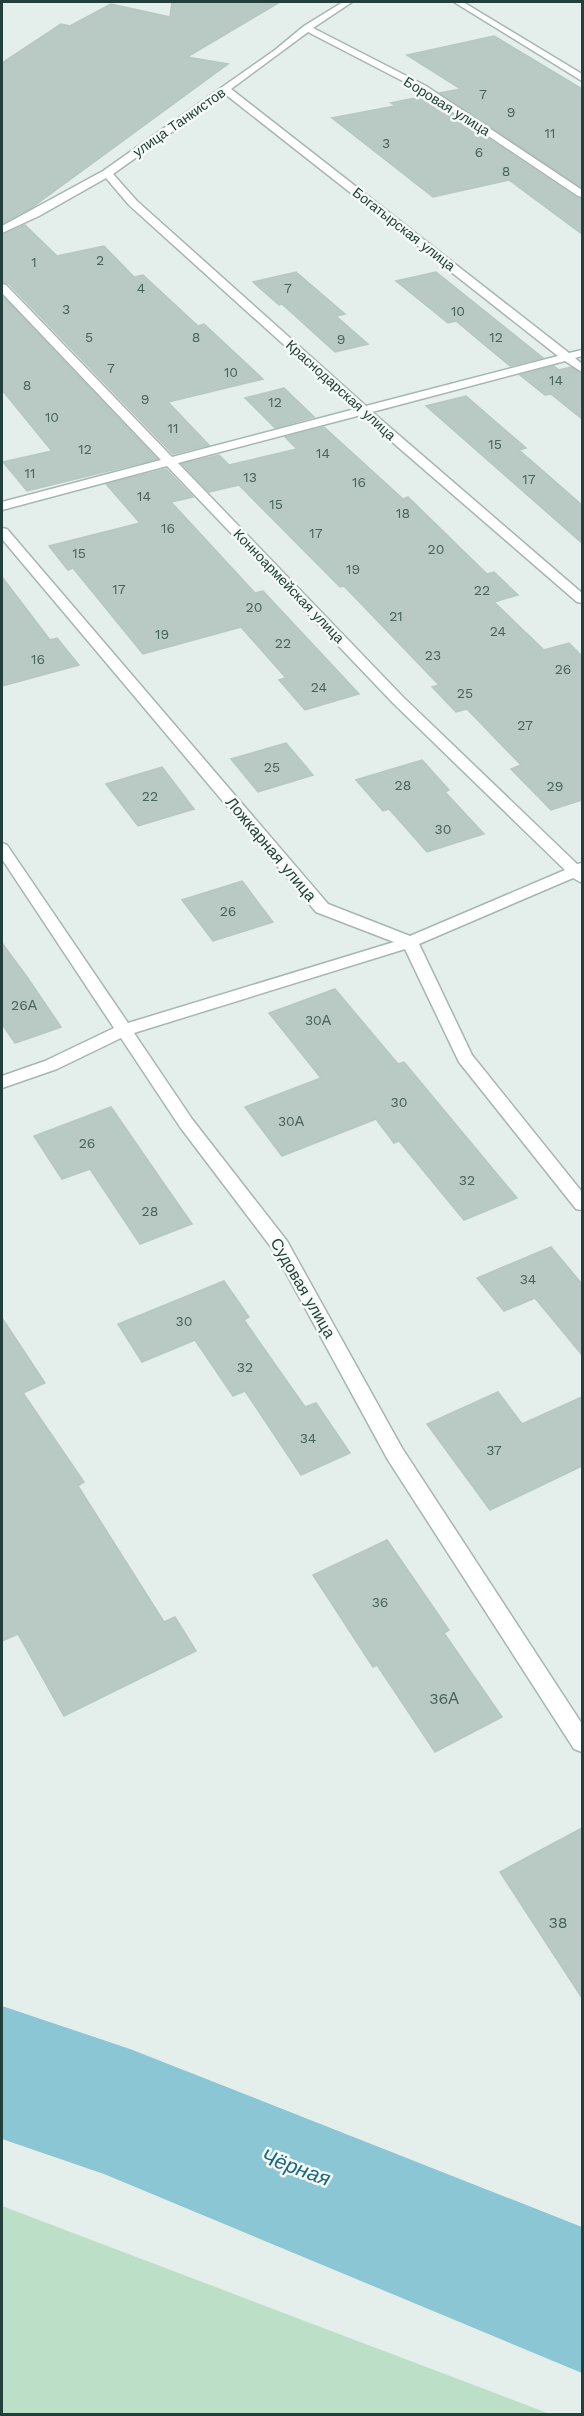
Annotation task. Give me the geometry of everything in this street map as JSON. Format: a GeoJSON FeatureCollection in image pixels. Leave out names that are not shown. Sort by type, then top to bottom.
{"type":"FeatureCollection","features":[{"type":"Feature","properties":{"kind":"street","name":"улица Танкистов"},"geometry":{"type":"LineString","coordinates":[[2,230],[107,173],[278,52],[307,28],[348,2]]}},
{"type":"Feature","properties":{"kind":"street"},"geometry":{"type":"LineString","coordinates":[[458,2],[582,78]]}},
{"type":"Feature","properties":{"kind":"street","name":"Боровая улица"},"geometry":{"type":"LineString","coordinates":[[307,28],[423,88],[582,194]]}},
{"type":"Feature","properties":{"kind":"street","name":"Богатырская улица"},"geometry":{"type":"LineString","coordinates":[[225,89],[582,369]]}},
{"type":"Feature","properties":{"kind":"street","name":"Краснодарская улица"},"geometry":{"type":"LineString","coordinates":[[107,173],[133,203],[363,410],[582,599]]}},
{"type":"Feature","properties":{"kind":"street","name":"Конноармейская улица"},"geometry":{"type":"LineString","coordinates":[[2,287],[398,700],[580,872]]}},
{"type":"Feature","properties":{"kind":"street"},"geometry":{"type":"LineString","coordinates":[[2,506],[582,353]]}},
{"type":"Feature","properties":{"kind":"street","name":"Ложкарная улица"},"geometry":{"type":"LineString","coordinates":[[2,532],[322,908],[410,942]]}},
{"type":"Feature","properties":{"kind":"street","name":"Судовая улица"},"geometry":{"type":"LineString","coordinates":[[2,848],[186,1123],[281,1246],[394,1454],[582,1742]]}},
{"type":"Feature","properties":{"kind":"street"},"geometry":{"type":"LineString","coordinates":[[2,1082],[51,1065],[124,1030],[410,942],[580,872]]}},
{"type":"Feature","properties":{"kind":"street"},"geometry":{"type":"LineString","coordinates":[[410,942],[465,1058],[582,1203]]}},
{"type":"Feature","properties":{"kind":"green space"},"geometry":{"type":"Polygon","coordinates":[[[2,2206],[550,2414],[2,2414],[2,2206]]]}},
{"type":"Feature","properties":{"kind":"water","name":"Чёрная"},"geometry":{"type":"Polygon","coordinates":[[[2,2006],[130,2049],[582,2227],[582,2373],[104,2174],[2,2139],[2,2006]]]}},
{"type":"Feature","properties":{"kind":"building"},"geometry":{"type":"Polygon","coordinates":[[[172,2],[280,2],[187,57],[228,64],[31,208],[2,224],[2,63],[61,24],[70,26],[111,4],[170,17],[172,2]]]}},
{"type":"Feature","properties":{"kind":"building"},"geometry":{"type":"Polygon","coordinates":[[[494,36],[582,89],[582,188],[440,93],[461,89],[407,55],[494,36]]]}},
{"type":"Feature","properties":{"kind":"building"},"geometry":{"type":"Polygon","coordinates":[[[425,96],[577,198],[582,199],[582,234],[509,180],[433,197],[332,118],[395,106],[391,103],[425,96]]]}},
{"type":"Feature","properties":{"kind":"building"},"geometry":{"type":"Polygon","coordinates":[[[25,225],[57,256],[104,246],[134,277],[143,275],[198,326],[204,324],[263,379],[168,402],[209,445],[173,454],[8,283],[2,282],[2,235],[25,225]]]}},
{"type":"Feature","properties":{"kind":"building"},"geometry":{"type":"Polygon","coordinates":[[[296,272],[345,314],[336,316],[368,344],[335,352],[282,304],[279,305],[253,282],[296,272]]]}},
{"type":"Feature","properties":{"kind":"building"},"geometry":{"type":"Polygon","coordinates":[[[436,272],[543,358],[510,366],[456,321],[448,323],[396,281],[436,272]]]}},
{"type":"Feature","properties":{"kind":"building"},"geometry":{"type":"Polygon","coordinates":[[[2,296],[157,459],[27,491],[3,462],[52,451],[2,390],[2,296]]]}},
{"type":"Feature","properties":{"kind":"building"},"geometry":{"type":"Polygon","coordinates":[[[554,366],[559,370],[571,367],[582,374],[582,419],[551,394],[545,395],[520,375],[554,366]]]}},
{"type":"Feature","properties":{"kind":"building"},"geometry":{"type":"Polygon","coordinates":[[[284,388],[314,417],[275,428],[245,398],[284,388]]]}},
{"type":"Feature","properties":{"kind":"building"},"geometry":{"type":"Polygon","coordinates":[[[466,396],[526,448],[519,450],[582,505],[582,543],[426,406],[466,396]]]}},
{"type":"Feature","properties":{"kind":"building"},"geometry":{"type":"Polygon","coordinates":[[[324,427],[403,499],[408,497],[487,574],[494,572],[518,595],[494,602],[544,650],[569,643],[582,656],[582,800],[551,810],[511,769],[521,765],[467,709],[456,712],[432,687],[439,685],[344,586],[340,587],[239,485],[209,492],[182,464],[219,455],[229,465],[297,449],[285,437],[324,427]]]}},
{"type":"Feature","properties":{"kind":"building"},"geometry":{"type":"Polygon","coordinates":[[[166,469],[193,497],[171,502],[255,593],[263,591],[359,694],[305,710],[279,680],[286,678],[241,627],[143,654],[73,568],[68,570],[49,546],[140,523],[106,484],[166,469]]]}},
{"type":"Feature","properties":{"kind":"building"},"geometry":{"type":"Polygon","coordinates":[[[2,577],[50,640],[57,638],[79,665],[2,686],[2,577]]]}},
{"type":"Feature","properties":{"kind":"building"},"geometry":{"type":"Polygon","coordinates":[[[286,743],[313,775],[258,792],[231,759],[286,743]]]}},
{"type":"Feature","properties":{"kind":"building"},"geometry":{"type":"Polygon","coordinates":[[[422,760],[449,790],[445,792],[484,834],[427,852],[389,809],[383,811],[356,780],[422,760]]]}},
{"type":"Feature","properties":{"kind":"building"},"geometry":{"type":"Polygon","coordinates":[[[162,767],[194,809],[138,826],[106,784],[162,767]]]}},
{"type":"Feature","properties":{"kind":"building"},"geometry":{"type":"Polygon","coordinates":[[[242,881],[273,922],[213,941],[182,900],[242,881]]]}},
{"type":"Feature","properties":{"kind":"building"},"geometry":{"type":"Polygon","coordinates":[[[2,943],[61,1027],[15,1043],[2,1024],[2,943]]]}},
{"type":"Feature","properties":{"kind":"building"},"geometry":{"type":"Polygon","coordinates":[[[335,989],[398,1064],[404,1062],[517,1198],[464,1220],[399,1141],[394,1143],[376,1119],[282,1156],[245,1107],[321,1078],[269,1013],[335,989]]]}},
{"type":"Feature","properties":{"kind":"building"},"geometry":{"type":"Polygon","coordinates":[[[111,1107],[192,1224],[140,1244],[90,1169],[62,1179],[34,1136],[111,1107]]]}},
{"type":"Feature","properties":{"kind":"building"},"geometry":{"type":"Polygon","coordinates":[[[551,1247],[582,1284],[582,1355],[535,1298],[504,1311],[477,1278],[551,1247]]]}},
{"type":"Feature","properties":{"kind":"building"},"geometry":{"type":"Polygon","coordinates":[[[224,1281],[249,1317],[244,1320],[305,1407],[316,1403],[350,1453],[301,1475],[245,1391],[233,1396],[195,1340],[142,1362],[118,1324],[224,1281]]]}},
{"type":"Feature","properties":{"kind":"building"},"geometry":{"type":"Polygon","coordinates":[[[2,1318],[45,1383],[23,1393],[84,1482],[78,1486],[164,1622],[175,1617],[196,1651],[64,1716],[18,1634],[2,1641],[2,1318]]]}},
{"type":"Feature","properties":{"kind":"building"},"geometry":{"type":"Polygon","coordinates":[[[498,1392],[522,1424],[582,1397],[582,1466],[490,1510],[427,1424],[498,1392]]]}},
{"type":"Feature","properties":{"kind":"building"},"geometry":{"type":"Polygon","coordinates":[[[387,1540],[449,1630],[444,1633],[502,1717],[435,1752],[377,1665],[373,1667],[313,1575],[387,1540]]]}},
{"type":"Feature","properties":{"kind":"building"},"geometry":{"type":"Polygon","coordinates":[[[582,1828],[582,1998],[500,1872],[582,1828]]]}}]}
